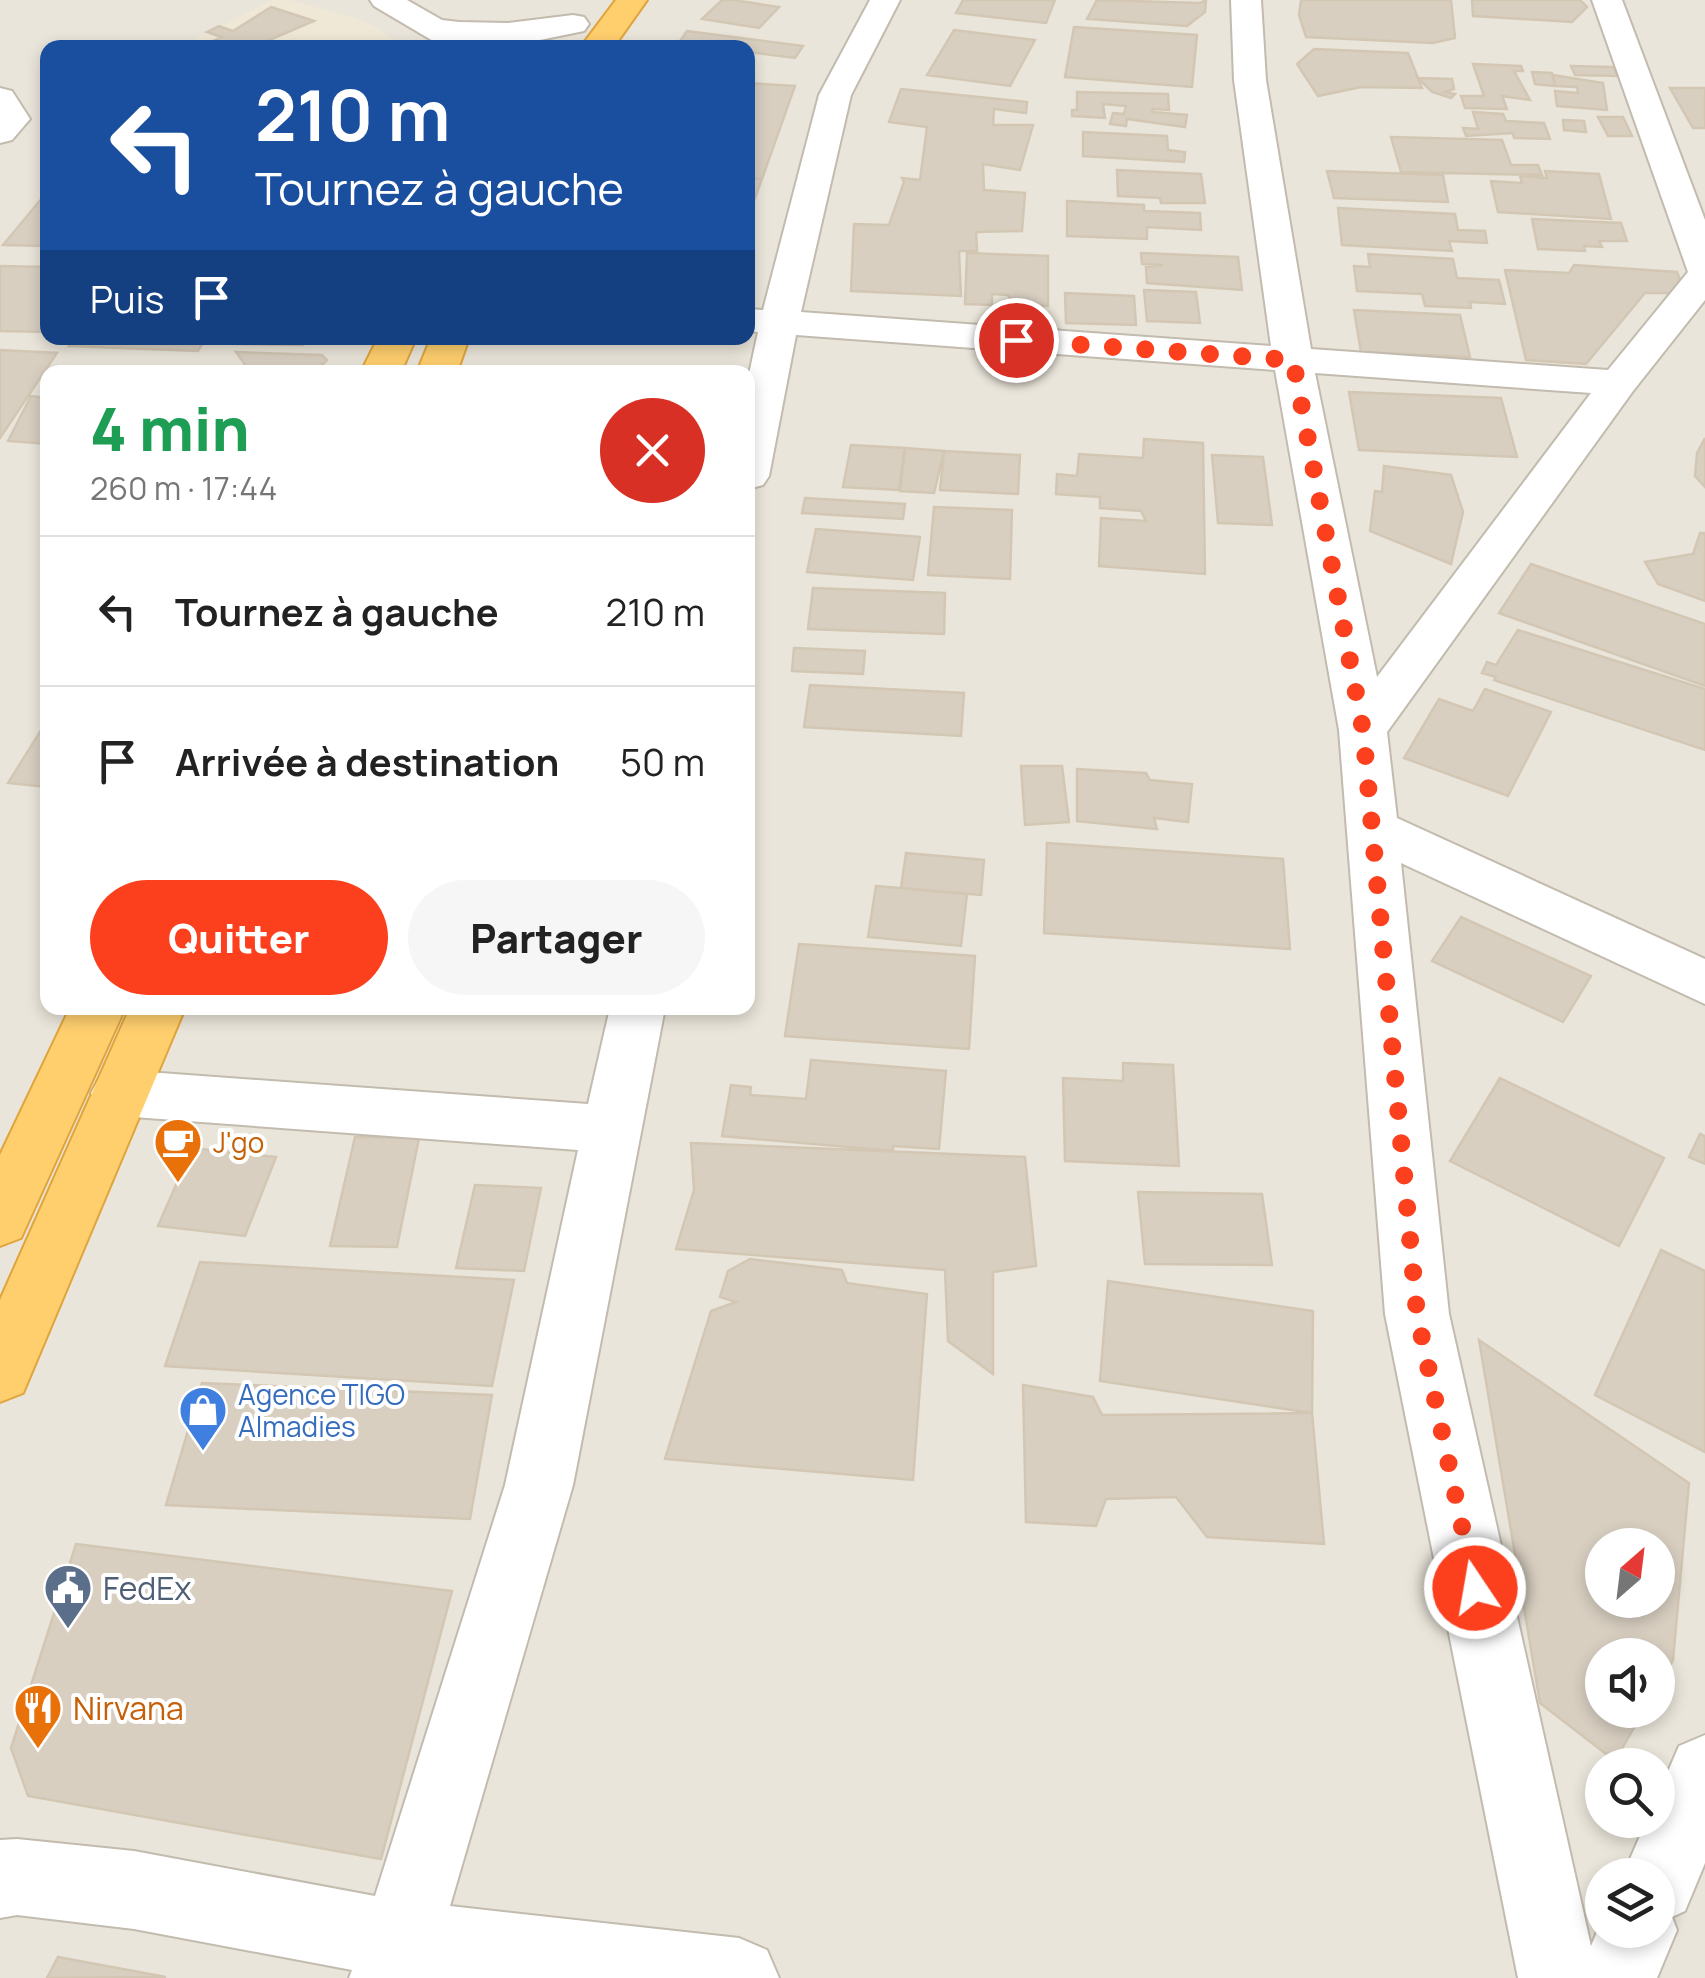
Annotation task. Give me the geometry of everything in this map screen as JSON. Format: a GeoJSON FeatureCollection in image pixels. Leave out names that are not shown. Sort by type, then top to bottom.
{"type":"FeatureCollection","features":[{"type":"Feature","properties":{"kind":"highway"},"geometry":{"type":"LineString","coordinates":[[602,40],[632,0]]}},
{"type":"Feature","properties":{"kind":"highway"},"geometry":{"type":"LineString","coordinates":[[0,1220],[94,1015]]}},
{"type":"Feature","properties":{"kind":"highway"},"geometry":{"type":"LineString","coordinates":[[0,1372],[154,1015]]}},
{"type":"Feature","properties":{"kind":"street"},"geometry":{"type":"LineString","coordinates":[[386,0],[457,40]]}},
{"type":"Feature","properties":{"kind":"street"},"geometry":{"type":"LineString","coordinates":[[755,404],[763,321],[835,95],[885,0]]}},
{"type":"Feature","properties":{"kind":"street"},"geometry":{"type":"LineString","coordinates":[[1246,0],[1250,80],[1293,360],[1363,730],[1417,1314],[1558,1978]]}},
{"type":"Feature","properties":{"kind":"street"},"geometry":{"type":"LineString","coordinates":[[1363,730],[1705,272],[1607,0]]}},
{"type":"Feature","properties":{"kind":"street"},"geometry":{"type":"LineString","coordinates":[[442,30],[534,33],[575,24]]}},
{"type":"Feature","properties":{"kind":"street"},"geometry":{"type":"LineString","coordinates":[[0,98],[12,119],[0,133]]}},
{"type":"Feature","properties":{"kind":"street"},"geometry":{"type":"LineString","coordinates":[[763,321],[1619,384]]}},
{"type":"Feature","properties":{"kind":"street"},"geometry":{"type":"LineString","coordinates":[[1372,828],[1705,983]]}},
{"type":"Feature","properties":{"kind":"street"},"geometry":{"type":"LineString","coordinates":[[395,1959],[539,1485],[637,1015]]}},
{"type":"Feature","properties":{"kind":"street"},"geometry":{"type":"LineString","coordinates":[[120,1093],[612,1130]]}},
{"type":"Feature","properties":{"kind":"street"},"geometry":{"type":"LineString","coordinates":[[1669,1858],[1705,1772]]}},
{"type":"Feature","properties":{"kind":"street"},"geometry":{"type":"LineString","coordinates":[[0,1879],[17,1877],[134,1890],[395,1959],[739,1978]]}},
{"type":"Feature","properties":{"kind":"street"},"geometry":{"type":"LineString","coordinates":[[1618,1978],[1630,1948]]}},
{"type":"Feature","properties":{"kind":"shaded area"},"geometry":{"type":"Polygon","coordinates":[[[0,0],[1705,0],[1705,1978],[0,1978],[0,0]]]}},
{"type":"Feature","properties":{"kind":"shaded area"},"geometry":{"type":"Polygon","coordinates":[[[273,0],[289,0],[353,17],[394,40],[194,40],[273,0]]]}},
{"type":"Feature","properties":{"kind":"building"},"geometry":{"type":"Polygon","coordinates":[[[722,0],[779,7],[759,28],[702,19],[722,0]]]}},
{"type":"Feature","properties":{"kind":"building"},"geometry":{"type":"Polygon","coordinates":[[[963,0],[1055,0],[1046,23],[956,13],[963,0]]]}},
{"type":"Feature","properties":{"kind":"building"},"geometry":{"type":"Polygon","coordinates":[[[1097,0],[1206,0],[1205,12],[1187,26],[1087,19],[1097,0]]]}},
{"type":"Feature","properties":{"kind":"building"},"geometry":{"type":"Polygon","coordinates":[[[1301,0],[1451,0],[1455,38],[1433,43],[1306,37],[1299,15],[1301,0]]]}},
{"type":"Feature","properties":{"kind":"building"},"geometry":{"type":"Polygon","coordinates":[[[1472,0],[1580,0],[1587,7],[1572,22],[1473,16],[1472,0]]]}},
{"type":"Feature","properties":{"kind":"building"},"geometry":{"type":"Polygon","coordinates":[[[271,7],[314,21],[270,40],[215,40],[221,37],[207,32],[219,26],[233,31],[271,7]]]}},
{"type":"Feature","properties":{"kind":"building"},"geometry":{"type":"Polygon","coordinates":[[[1074,27],[1197,35],[1192,87],[1065,77],[1074,27]]]}},
{"type":"Feature","properties":{"kind":"building"},"geometry":{"type":"Polygon","coordinates":[[[954,30],[1035,40],[1010,86],[927,75],[954,30]]]}},
{"type":"Feature","properties":{"kind":"building"},"geometry":{"type":"Polygon","coordinates":[[[687,31],[803,46],[795,58],[755,53],[755,40],[681,40],[687,31]]]}},
{"type":"Feature","properties":{"kind":"building"},"geometry":{"type":"Polygon","coordinates":[[[1314,49],[1408,53],[1422,88],[1361,87],[1318,96],[1297,64],[1314,49]]]}},
{"type":"Feature","properties":{"kind":"building"},"geometry":{"type":"Polygon","coordinates":[[[1473,64],[1521,66],[1523,71],[1514,71],[1530,100],[1502,96],[1507,109],[1465,108],[1461,96],[1484,96],[1473,64]]]}},
{"type":"Feature","properties":{"kind":"building"},"geometry":{"type":"Polygon","coordinates":[[[1571,66],[1613,67],[1618,76],[1575,75],[1571,66]]]}},
{"type":"Feature","properties":{"kind":"building"},"geometry":{"type":"Polygon","coordinates":[[[1532,72],[1552,73],[1555,86],[1535,84],[1532,72]]]}},
{"type":"Feature","properties":{"kind":"building"},"geometry":{"type":"Polygon","coordinates":[[[1553,75],[1603,83],[1607,110],[1557,106],[1555,91],[1578,93],[1577,87],[1555,86],[1553,75]]]}},
{"type":"Feature","properties":{"kind":"building"},"geometry":{"type":"Polygon","coordinates":[[[1418,78],[1452,79],[1454,89],[1445,92],[1455,94],[1451,98],[1432,92],[1418,78]]]}},
{"type":"Feature","properties":{"kind":"building"},"geometry":{"type":"Polygon","coordinates":[[[755,83],[795,86],[762,179],[755,178],[755,83]]]}},
{"type":"Feature","properties":{"kind":"building"},"geometry":{"type":"Polygon","coordinates":[[[1670,88],[1705,88],[1705,128],[1693,128],[1670,88]]]}},
{"type":"Feature","properties":{"kind":"building"},"geometry":{"type":"Polygon","coordinates":[[[901,89],[1027,102],[1026,113],[994,109],[993,125],[1033,125],[1020,170],[983,164],[984,190],[1025,193],[1022,231],[976,232],[977,251],[959,251],[961,296],[851,291],[854,224],[889,225],[902,178],[920,180],[927,127],[889,122],[901,89]]]}},
{"type":"Feature","properties":{"kind":"building"},"geometry":{"type":"Polygon","coordinates":[[[1077,92],[1168,94],[1169,110],[1152,112],[1187,115],[1185,127],[1127,119],[1126,126],[1110,124],[1113,113],[1124,114],[1126,106],[1103,104],[1105,118],[1072,116],[1072,110],[1077,110],[1077,92]]]}},
{"type":"Feature","properties":{"kind":"building"},"geometry":{"type":"Polygon","coordinates":[[[1473,112],[1503,114],[1506,121],[1544,123],[1550,139],[1514,138],[1513,133],[1466,136],[1463,128],[1478,129],[1473,112]]]}},
{"type":"Feature","properties":{"kind":"building"},"geometry":{"type":"Polygon","coordinates":[[[1598,117],[1623,117],[1632,136],[1608,136],[1598,117]]]}},
{"type":"Feature","properties":{"kind":"building"},"geometry":{"type":"Polygon","coordinates":[[[1563,120],[1584,121],[1586,132],[1564,130],[1563,120]]]}},
{"type":"Feature","properties":{"kind":"building"},"geometry":{"type":"Polygon","coordinates":[[[1083,132],[1167,136],[1168,150],[1185,152],[1184,162],[1083,156],[1083,132]]]}},
{"type":"Feature","properties":{"kind":"building"},"geometry":{"type":"Polygon","coordinates":[[[1391,137],[1502,140],[1511,165],[1538,165],[1542,175],[1401,172],[1391,137]]]}},
{"type":"Feature","properties":{"kind":"building"},"geometry":{"type":"Polygon","coordinates":[[[1117,170],[1201,174],[1205,203],[1161,203],[1160,198],[1118,196],[1117,170]]]}},
{"type":"Feature","properties":{"kind":"building"},"geometry":{"type":"Polygon","coordinates":[[[1327,171],[1443,175],[1448,202],[1334,198],[1327,171]]]}},
{"type":"Feature","properties":{"kind":"building"},"geometry":{"type":"Polygon","coordinates":[[[1545,171],[1599,174],[1611,219],[1498,212],[1491,181],[1522,183],[1520,176],[1547,178],[1545,171]]]}},
{"type":"Feature","properties":{"kind":"building"},"geometry":{"type":"Polygon","coordinates":[[[755,178],[762,179],[755,198],[755,178]]]}},
{"type":"Feature","properties":{"kind":"building"},"geometry":{"type":"Polygon","coordinates":[[[40,201],[40,246],[3,245],[40,201]]]}},
{"type":"Feature","properties":{"kind":"building"},"geometry":{"type":"Polygon","coordinates":[[[1067,201],[1144,205],[1144,211],[1200,213],[1201,230],[1147,227],[1147,239],[1067,236],[1067,201]]]}},
{"type":"Feature","properties":{"kind":"building"},"geometry":{"type":"Polygon","coordinates":[[[1338,208],[1455,214],[1458,230],[1485,231],[1487,243],[1449,241],[1452,251],[1342,245],[1338,208]]]}},
{"type":"Feature","properties":{"kind":"building"},"geometry":{"type":"Polygon","coordinates":[[[1532,219],[1621,223],[1627,241],[1599,241],[1602,247],[1584,246],[1585,251],[1538,249],[1532,219]]]}},
{"type":"Feature","properties":{"kind":"building"},"geometry":{"type":"Polygon","coordinates":[[[967,253],[1048,256],[1048,306],[1013,305],[1008,295],[992,294],[992,305],[965,304],[967,253]]]}},
{"type":"Feature","properties":{"kind":"building"},"geometry":{"type":"Polygon","coordinates":[[[1141,253],[1238,257],[1242,290],[1147,283],[1146,267],[1163,265],[1142,264],[1141,253]]]}},
{"type":"Feature","properties":{"kind":"building"},"geometry":{"type":"Polygon","coordinates":[[[1368,254],[1453,259],[1457,278],[1499,280],[1505,304],[1470,302],[1471,308],[1425,306],[1422,294],[1357,291],[1354,266],[1370,267],[1368,254]]]}},
{"type":"Feature","properties":{"kind":"building"},"geometry":{"type":"Polygon","coordinates":[[[1574,265],[1677,272],[1685,293],[1645,293],[1586,364],[1526,360],[1505,270],[1569,273],[1574,265]]]}},
{"type":"Feature","properties":{"kind":"building"},"geometry":{"type":"Polygon","coordinates":[[[0,266],[40,267],[40,332],[0,331],[0,266]]]}},
{"type":"Feature","properties":{"kind":"building"},"geometry":{"type":"Polygon","coordinates":[[[1144,290],[1196,292],[1200,323],[1147,321],[1144,290]]]}},
{"type":"Feature","properties":{"kind":"building"},"geometry":{"type":"Polygon","coordinates":[[[1065,293],[1134,296],[1136,325],[1066,323],[1065,293]]]}},
{"type":"Feature","properties":{"kind":"building"},"geometry":{"type":"Polygon","coordinates":[[[1354,310],[1460,315],[1470,357],[1361,352],[1354,310]]]}},
{"type":"Feature","properties":{"kind":"building"},"geometry":{"type":"Polygon","coordinates":[[[70,345],[202,345],[198,351],[70,345]]]}},
{"type":"Feature","properties":{"kind":"building"},"geometry":{"type":"Polygon","coordinates":[[[0,350],[57,353],[49,365],[40,365],[40,378],[0,438],[0,350]]]}},
{"type":"Feature","properties":{"kind":"building"},"geometry":{"type":"Polygon","coordinates":[[[236,352],[322,355],[327,360],[322,365],[245,365],[236,352]]]}},
{"type":"Feature","properties":{"kind":"building"},"geometry":{"type":"Polygon","coordinates":[[[1349,392],[1501,398],[1517,457],[1359,450],[1349,392]]]}},
{"type":"Feature","properties":{"kind":"building"},"geometry":{"type":"Polygon","coordinates":[[[31,396],[40,397],[40,443],[8,441],[31,396]]]}},
{"type":"Feature","properties":{"kind":"building"},"geometry":{"type":"Polygon","coordinates":[[[1705,438],[1705,487],[1695,476],[1697,453],[1705,438]]]}},
{"type":"Feature","properties":{"kind":"building"},"geometry":{"type":"Polygon","coordinates":[[[1144,439],[1203,443],[1205,574],[1099,566],[1101,518],[1146,521],[1141,511],[1100,508],[1100,497],[1056,494],[1057,474],[1077,476],[1079,454],[1143,458],[1144,439]]]}},
{"type":"Feature","properties":{"kind":"building"},"geometry":{"type":"Polygon","coordinates":[[[851,445],[905,448],[899,490],[843,487],[851,445]]]}},
{"type":"Feature","properties":{"kind":"building"},"geometry":{"type":"Polygon","coordinates":[[[905,448],[944,451],[934,493],[900,491],[905,448]]]}},
{"type":"Feature","properties":{"kind":"building"},"geometry":{"type":"Polygon","coordinates":[[[944,451],[1020,455],[1018,494],[940,490],[944,451]]]}},
{"type":"Feature","properties":{"kind":"building"},"geometry":{"type":"Polygon","coordinates":[[[1212,455],[1263,457],[1272,525],[1218,523],[1212,455]]]}},
{"type":"Feature","properties":{"kind":"building"},"geometry":{"type":"Polygon","coordinates":[[[1384,466],[1451,475],[1463,512],[1451,564],[1370,531],[1375,491],[1382,492],[1384,466]]]}},
{"type":"Feature","properties":{"kind":"building"},"geometry":{"type":"Polygon","coordinates":[[[805,498],[905,504],[903,519],[802,513],[805,498]]]}},
{"type":"Feature","properties":{"kind":"building"},"geometry":{"type":"Polygon","coordinates":[[[934,507],[1012,510],[1010,579],[928,575],[934,507]]]}},
{"type":"Feature","properties":{"kind":"building"},"geometry":{"type":"Polygon","coordinates":[[[816,529],[920,537],[913,580],[807,572],[816,529]]]}},
{"type":"Feature","properties":{"kind":"building"},"geometry":{"type":"Polygon","coordinates":[[[1700,533],[1705,533],[1705,601],[1658,584],[1645,562],[1693,554],[1700,533]]]}},
{"type":"Feature","properties":{"kind":"building"},"geometry":{"type":"Polygon","coordinates":[[[1531,564],[1705,624],[1705,686],[1499,613],[1531,564]]]}},
{"type":"Feature","properties":{"kind":"building"},"geometry":{"type":"Polygon","coordinates":[[[813,588],[945,593],[944,634],[808,629],[813,588]]]}},
{"type":"Feature","properties":{"kind":"building"},"geometry":{"type":"Polygon","coordinates":[[[1518,630],[1705,689],[1705,750],[1482,673],[1487,662],[1496,665],[1518,630]]]}},
{"type":"Feature","properties":{"kind":"building"},"geometry":{"type":"Polygon","coordinates":[[[794,648],[865,651],[863,674],[792,671],[794,648]]]}},
{"type":"Feature","properties":{"kind":"building"},"geometry":{"type":"Polygon","coordinates":[[[810,685],[964,693],[961,736],[804,727],[810,685]]]}},
{"type":"Feature","properties":{"kind":"building"},"geometry":{"type":"Polygon","coordinates":[[[1485,689],[1551,712],[1508,796],[1404,758],[1439,699],[1473,711],[1485,689]]]}},
{"type":"Feature","properties":{"kind":"building"},"geometry":{"type":"Polygon","coordinates":[[[40,732],[40,786],[8,783],[40,732]]]}},
{"type":"Feature","properties":{"kind":"building"},"geometry":{"type":"Polygon","coordinates":[[[1021,766],[1062,766],[1069,822],[1025,825],[1021,766]]]}},
{"type":"Feature","properties":{"kind":"building"},"geometry":{"type":"Polygon","coordinates":[[[1077,769],[1146,773],[1150,780],[1192,784],[1188,822],[1154,818],[1157,829],[1077,821],[1077,769]]]}},
{"type":"Feature","properties":{"kind":"building"},"geometry":{"type":"Polygon","coordinates":[[[1047,843],[1283,859],[1290,949],[1044,933],[1047,843]]]}},
{"type":"Feature","properties":{"kind":"building"},"geometry":{"type":"Polygon","coordinates":[[[906,853],[984,860],[981,895],[901,888],[906,853]]]}},
{"type":"Feature","properties":{"kind":"building"},"geometry":{"type":"Polygon","coordinates":[[[876,886],[967,894],[961,946],[868,937],[876,886]]]}},
{"type":"Feature","properties":{"kind":"building"},"geometry":{"type":"Polygon","coordinates":[[[1461,917],[1591,976],[1563,1022],[1432,961],[1461,917]]]}},
{"type":"Feature","properties":{"kind":"building"},"geometry":{"type":"Polygon","coordinates":[[[799,944],[975,956],[969,1049],[785,1036],[799,944]]]}},
{"type":"Feature","properties":{"kind":"building"},"geometry":{"type":"Polygon","coordinates":[[[811,1060],[946,1071],[939,1149],[893,1146],[893,1151],[722,1136],[731,1085],[751,1087],[750,1095],[806,1099],[811,1060]]]}},
{"type":"Feature","properties":{"kind":"building"},"geometry":{"type":"Polygon","coordinates":[[[1123,1063],[1173,1065],[1179,1166],[1065,1161],[1063,1078],[1123,1081],[1123,1063]]]}},
{"type":"Feature","properties":{"kind":"building"},"geometry":{"type":"Polygon","coordinates":[[[1500,1078],[1664,1158],[1619,1246],[1450,1161],[1500,1078]]]}},
{"type":"Feature","properties":{"kind":"building"},"geometry":{"type":"Polygon","coordinates":[[[1700,1134],[1705,1136],[1705,1164],[1689,1157],[1700,1134]]]}},
{"type":"Feature","properties":{"kind":"building"},"geometry":{"type":"Polygon","coordinates":[[[355,1137],[419,1138],[397,1247],[330,1246],[355,1137]]]}},
{"type":"Feature","properties":{"kind":"building"},"geometry":{"type":"Polygon","coordinates":[[[691,1143],[1025,1157],[1036,1266],[993,1272],[993,1374],[948,1341],[945,1270],[676,1249],[694,1190],[691,1143]]]}},
{"type":"Feature","properties":{"kind":"building"},"geometry":{"type":"Polygon","coordinates":[[[192,1148],[276,1157],[245,1236],[158,1226],[192,1148]]]}},
{"type":"Feature","properties":{"kind":"building"},"geometry":{"type":"Polygon","coordinates":[[[475,1185],[541,1188],[524,1271],[456,1268],[475,1185]]]}},
{"type":"Feature","properties":{"kind":"building"},"geometry":{"type":"Polygon","coordinates":[[[1138,1192],[1262,1194],[1272,1265],[1145,1264],[1138,1192]]]}},
{"type":"Feature","properties":{"kind":"building"},"geometry":{"type":"Polygon","coordinates":[[[1661,1250],[1705,1271],[1705,1452],[1595,1395],[1661,1250]]]}},
{"type":"Feature","properties":{"kind":"building"},"geometry":{"type":"Polygon","coordinates":[[[750,1259],[842,1270],[847,1283],[927,1294],[913,1480],[665,1459],[711,1311],[736,1302],[720,1297],[728,1271],[750,1259]]]}},
{"type":"Feature","properties":{"kind":"building"},"geometry":{"type":"Polygon","coordinates":[[[200,1262],[514,1280],[492,1386],[165,1366],[200,1262]]]}},
{"type":"Feature","properties":{"kind":"building"},"geometry":{"type":"Polygon","coordinates":[[[1108,1281],[1313,1311],[1312,1413],[1100,1381],[1108,1281]]]}},
{"type":"Feature","properties":{"kind":"building"},"geometry":{"type":"Polygon","coordinates":[[[1479,1340],[1689,1483],[1675,1638],[1585,1638],[1585,1728],[1634,1728],[1622,1748],[1598,1748],[1540,1703],[1479,1340]]]}},
{"type":"Feature","properties":{"kind":"building"},"geometry":{"type":"Polygon","coordinates":[[[202,1383],[492,1395],[470,1519],[166,1505],[202,1383]]]}},
{"type":"Feature","properties":{"kind":"building"},"geometry":{"type":"Polygon","coordinates":[[[1023,1385],[1093,1397],[1102,1415],[1312,1413],[1324,1544],[1207,1537],[1176,1497],[1106,1499],[1096,1526],[1026,1522],[1023,1385]]]}},
{"type":"Feature","properties":{"kind":"building"},"geometry":{"type":"Polygon","coordinates":[[[76,1544],[452,1591],[381,1859],[28,1796],[11,1748],[76,1544]]]}},
{"type":"Feature","properties":{"kind":"building"},"geometry":{"type":"Polygon","coordinates":[[[58,1957],[166,1977],[47,1978],[58,1957]]]}},
{"type":"Feature","properties":{"kind":"place","name":"J'go"},"geometry":{"type":"Point","coordinates":[178,1184]}},
{"type":"Feature","properties":{"kind":"place","name":"Agence TIGO Almadies"},"geometry":{"type":"Point","coordinates":[203,1452]}},
{"type":"Feature","properties":{"kind":"place","name":"FedEx"},"geometry":{"type":"Point","coordinates":[68,1630]}},
{"type":"Feature","properties":{"kind":"place","name":"Nirvana"},"geometry":{"type":"Point","coordinates":[38,1750]}},
{"type":"Feature","properties":{"kind":"route"},"geometry":{"type":"LineString","coordinates":[[1016,340],[1293,360],[1363,730],[1417,1314],[1475,1588]]}}]}
